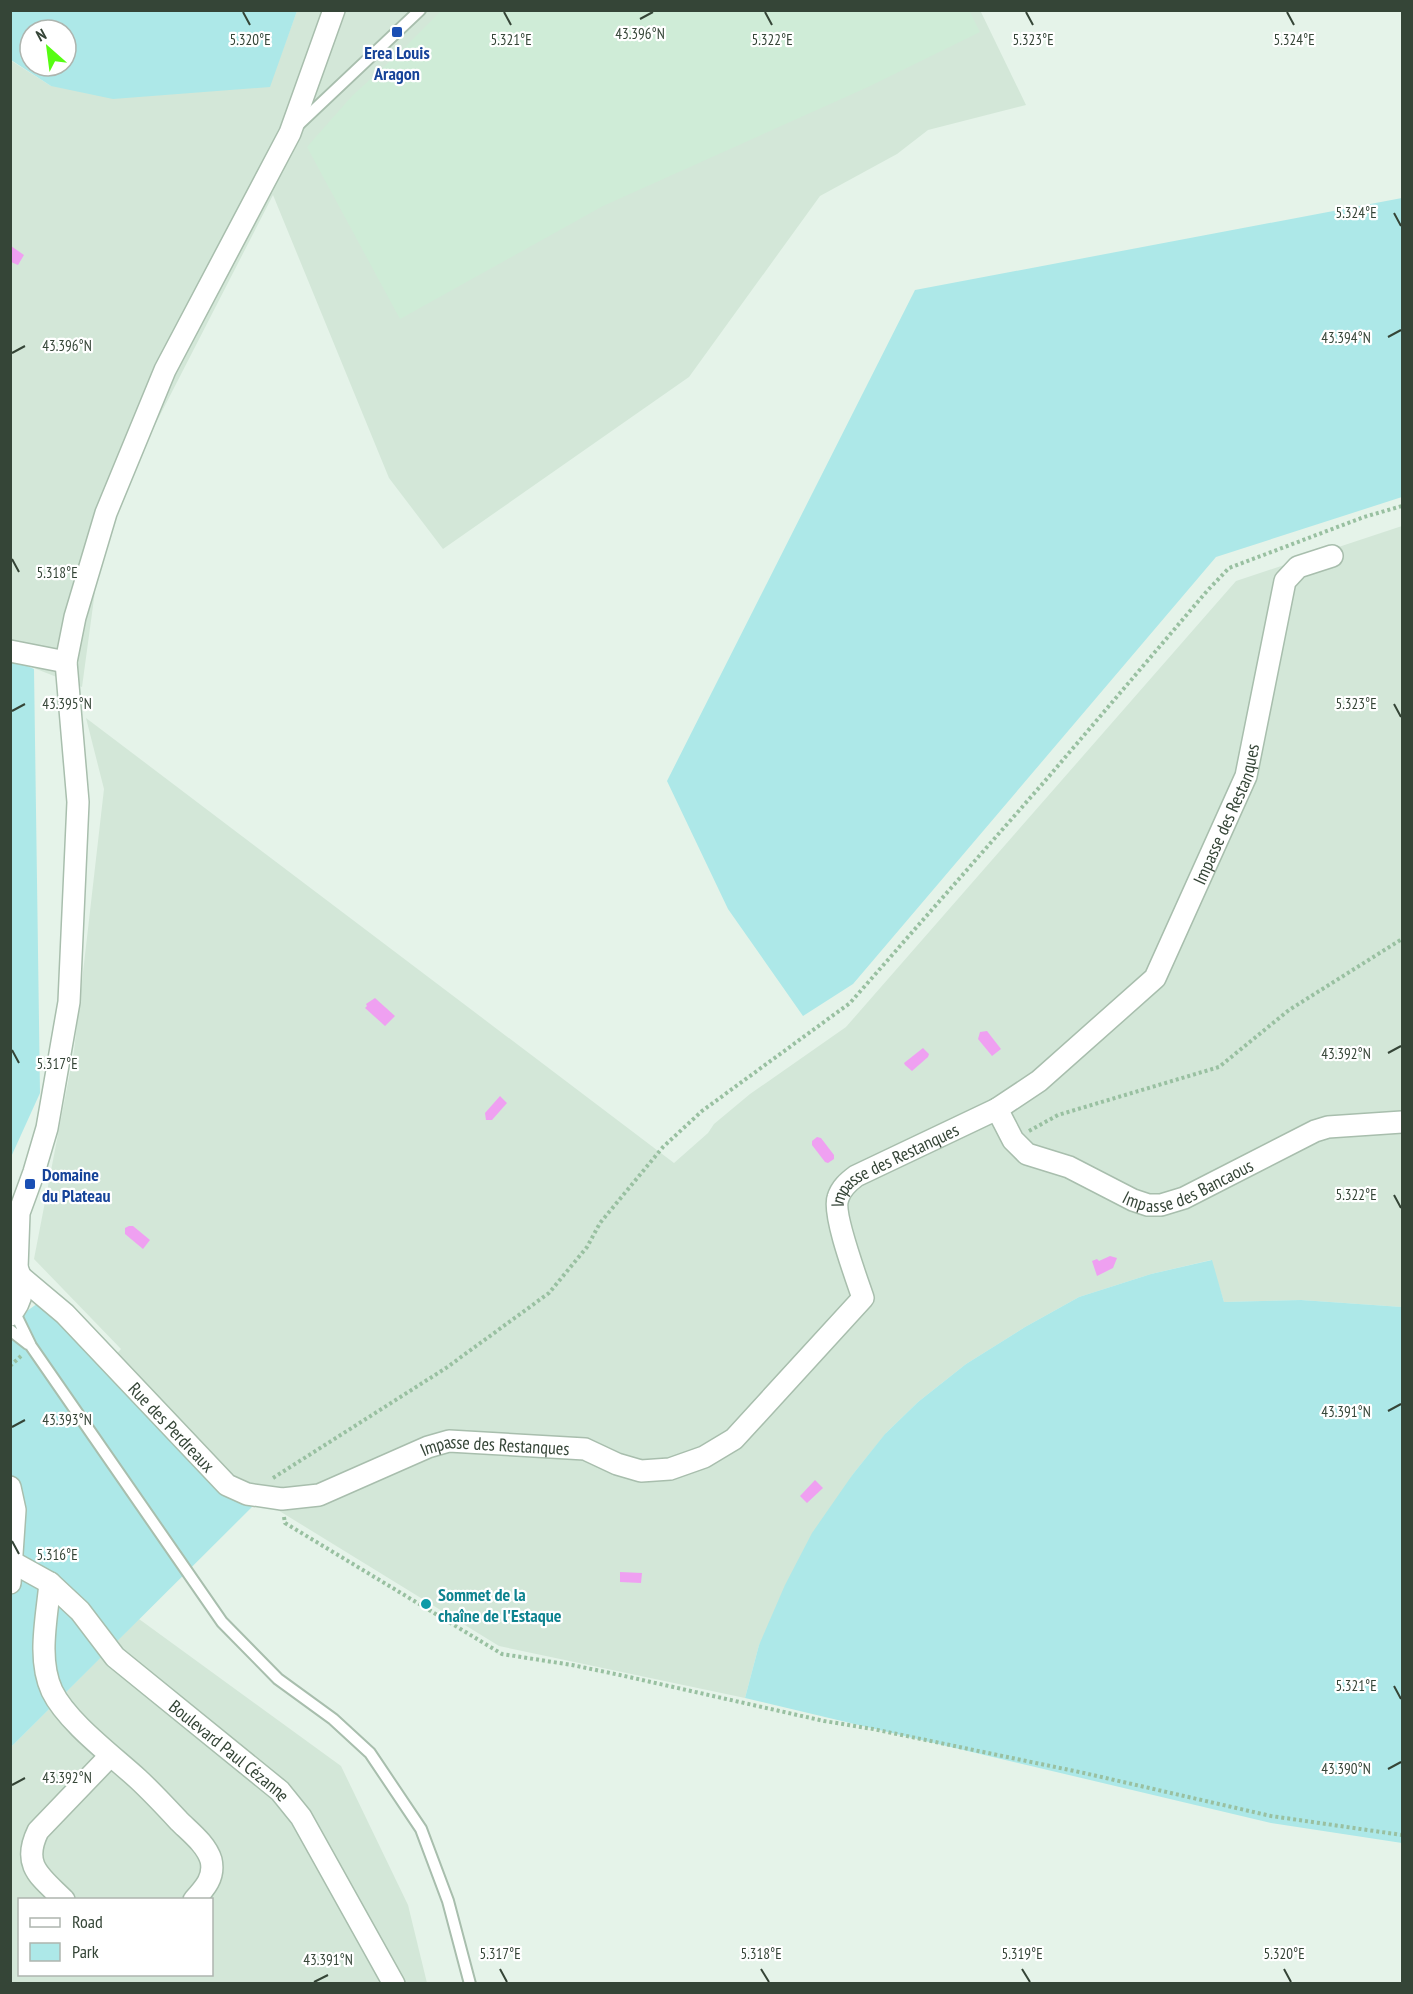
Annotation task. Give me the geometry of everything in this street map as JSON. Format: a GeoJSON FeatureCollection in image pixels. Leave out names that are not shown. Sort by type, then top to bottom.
{"type":"FeatureCollection","features":[{"type":"Feature","properties":{"kind":"street"},"geometry":{"type":"LineString","coordinates":[[13,1315],[21,1296],[16,1268],[15,1217],[34,1172],[47,1128],[69,1002],[78,802],[66,662],[75,616],[106,513],[165,370],[290,134],[334,10]]}},
{"type":"Feature","properties":{"kind":"street","name":"Impasse des Restanques"},"geometry":{"type":"LineString","coordinates":[[319,1495],[428,1447],[448,1441],[585,1449],[616,1464],[641,1471],[670,1469],[704,1457],[734,1439],[863,1298],[840,1223],[837,1200],[844,1185],[856,1176],[997,1109],[1039,1081],[1155,978],[1246,776],[1285,581],[1298,567],[1332,556]]}},
{"type":"Feature","properties":{"kind":"street"},"geometry":{"type":"LineString","coordinates":[[10,651],[66,662]]}},
{"type":"Feature","properties":{"kind":"street","name":"Impasse des Bancaous"},"geometry":{"type":"LineString","coordinates":[[997,1109],[1013,1140],[1027,1154],[1069,1167],[1133,1200],[1148,1205],[1161,1205],[1184,1198],[1315,1131],[1328,1127],[1402,1122]]}},
{"type":"Feature","properties":{"kind":"street","name":"Rue des Perdreaux"},"geometry":{"type":"LineString","coordinates":[[16,1268],[51,1300],[227,1485],[247,1494],[282,1499],[319,1495]]}},
{"type":"Feature","properties":{"kind":"street"},"geometry":{"type":"LineString","coordinates":[[13,1315],[34,1301],[51,1300]]}},
{"type":"Feature","properties":{"kind":"street"},"geometry":{"type":"LineString","coordinates":[[10,1487],[15,1510],[11,1572]]}},
{"type":"Feature","properties":{"kind":"street","name":"Boulevard Paul Cézanne"},"geometry":{"type":"LineString","coordinates":[[11,1572],[50,1583],[80,1611],[115,1657],[280,1791],[301,1817],[394,1983]]}},
{"type":"Feature","properties":{"kind":"street"},"geometry":{"type":"LineString","coordinates":[[50,1583],[45,1644],[46,1668],[52,1692],[69,1715],[138,1779],[202,1844],[210,1859],[212,1875],[206,1888],[195,1898]]}},
{"type":"Feature","properties":{"kind":"street"},"geometry":{"type":"LineString","coordinates":[[63,1898],[39,1874],[32,1862],[31,1846],[38,1831],[110,1755]]}},
{"type":"Feature","properties":{"kind":"lane"},"geometry":{"type":"LineString","coordinates":[[290,134],[420,10]]}},
{"type":"Feature","properties":{"kind":"lane"},"geometry":{"type":"LineString","coordinates":[[13,1315],[31,1346]]}},
{"type":"Feature","properties":{"kind":"lane"},"geometry":{"type":"LineString","coordinates":[[13,1315],[31,1346],[222,1622],[278,1679],[333,1719],[370,1753],[421,1829],[448,1901],[470,1983]]}},
{"type":"Feature","properties":{"kind":"path"},"geometry":{"type":"LineString","coordinates":[[247,1494],[446,1368],[549,1293],[587,1247],[600,1222],[663,1147],[702,1111],[777,1054],[850,1003],[1045,782],[1207,591],[1230,568],[1364,517],[1402,506]]}},
{"type":"Feature","properties":{"kind":"path"},"geometry":{"type":"LineString","coordinates":[[1013,1140],[1058,1115],[1219,1067],[1289,1010],[1402,939]]}},
{"type":"Feature","properties":{"kind":"path"},"geometry":{"type":"LineString","coordinates":[[282,1499],[285,1523],[502,1654],[610,1673],[824,1721],[873,1729],[1072,1771],[1271,1816],[1402,1835]]}},
{"type":"Feature","properties":{"kind":"shaded area"},"geometry":{"type":"Polygon","coordinates":[[[969,10],[980,32],[868,87],[603,206],[400,319],[307,147],[352,96],[441,11],[969,10]]]}},
{"type":"Feature","properties":{"kind":"shaded area"},"geometry":{"type":"Polygon","coordinates":[[[980,10],[1026,105],[928,130],[897,154],[820,196],[689,377],[443,549],[389,478],[273,195],[137,460],[98,569],[82,687],[11,659],[10,60],[18,65],[18,78],[38,78],[51,86],[269,87],[297,11],[980,10]]]}},
{"type":"Feature","properties":{"kind":"shaded area"},"geometry":{"type":"Polygon","coordinates":[[[11,246],[24,255],[18,265],[11,262],[11,246]]]}},
{"type":"Feature","properties":{"kind":"shaded area"},"geometry":{"type":"Polygon","coordinates":[[[1402,526],[1402,1307],[1301,1300],[1224,1302],[1211,1260],[1151,1274],[1079,1297],[1025,1327],[966,1364],[918,1402],[887,1432],[853,1474],[759,1645],[745,1698],[499,1646],[268,1504],[240,1482],[115,1356],[121,1349],[34,1259],[74,1051],[104,789],[86,718],[674,1163],[708,1133],[714,1124],[750,1094],[846,1027],[1236,581],[1402,526]]]}},
{"type":"Feature","properties":{"kind":"shaded area"},"geometry":{"type":"Polygon","coordinates":[[[375,998],[395,1016],[385,1026],[365,1008],[366,1004],[375,998]]]}},
{"type":"Feature","properties":{"kind":"shaded area"},"geometry":{"type":"Polygon","coordinates":[[[987,1031],[1001,1049],[992,1056],[978,1039],[980,1032],[987,1031]]]}},
{"type":"Feature","properties":{"kind":"shaded area"},"geometry":{"type":"Polygon","coordinates":[[[923,1048],[929,1054],[928,1057],[912,1071],[904,1063],[923,1048]]]}},
{"type":"Feature","properties":{"kind":"shaded area"},"geometry":{"type":"Polygon","coordinates":[[[500,1096],[507,1103],[492,1120],[486,1120],[485,1113],[500,1096]]]}},
{"type":"Feature","properties":{"kind":"shaded area"},"geometry":{"type":"Polygon","coordinates":[[[817,1137],[821,1138],[834,1155],[834,1159],[828,1163],[812,1145],[812,1141],[817,1137]]]}},
{"type":"Feature","properties":{"kind":"shaded area"},"geometry":{"type":"Polygon","coordinates":[[[133,1226],[150,1240],[143,1249],[125,1234],[125,1228],[133,1226]]]}},
{"type":"Feature","properties":{"kind":"shaded area"},"geometry":{"type":"Polygon","coordinates":[[[1110,1256],[1117,1258],[1113,1268],[1097,1276],[1092,1261],[1097,1259],[1099,1261],[1110,1256]]]}},
{"type":"Feature","properties":{"kind":"shaded area"},"geometry":{"type":"Polygon","coordinates":[[[815,1480],[823,1488],[807,1503],[800,1496],[815,1480]]]}},
{"type":"Feature","properties":{"kind":"shaded area"},"geometry":{"type":"Polygon","coordinates":[[[620,1572],[642,1573],[641,1583],[620,1582],[620,1572]]]}},
{"type":"Feature","properties":{"kind":"shaded area"},"geometry":{"type":"Polygon","coordinates":[[[139,1619],[341,1766],[408,1905],[427,1983],[11,1984],[11,1747],[139,1619]]]}},
{"type":"Feature","properties":{"kind":"green space"},"geometry":{"type":"Polygon","coordinates":[[[11,10],[297,11],[270,87],[113,99],[51,86],[39,78],[78,78],[78,18],[18,18],[18,65],[11,60],[11,10]]]}},
{"type":"Feature","properties":{"kind":"green space"},"geometry":{"type":"Polygon","coordinates":[[[1402,198],[1402,497],[1216,557],[853,984],[803,1016],[728,909],[667,781],[915,290],[1402,198]]]}},
{"type":"Feature","properties":{"kind":"green space"},"geometry":{"type":"Polygon","coordinates":[[[11,659],[34,669],[40,1093],[11,1157],[11,659]]]}},
{"type":"Feature","properties":{"kind":"green space"},"geometry":{"type":"Polygon","coordinates":[[[1212,1260],[1224,1302],[1301,1300],[1402,1307],[1402,1843],[1271,1823],[745,1698],[759,1645],[785,1585],[812,1533],[853,1474],[885,1434],[918,1402],[966,1364],[1079,1297],[1151,1274],[1212,1260]]]}},
{"type":"Feature","properties":{"kind":"green space"},"geometry":{"type":"Polygon","coordinates":[[[41,1301],[252,1507],[11,1747],[10,1323],[41,1301]]]}},
{"type":"Feature","properties":{"kind":"place","name":"Erea Louis Aragon"},"geometry":{"type":"Point","coordinates":[397,32]}},
{"type":"Feature","properties":{"kind":"place","name":"Domaine du Plateau"},"geometry":{"type":"Point","coordinates":[30,1184]}},
{"type":"Feature","properties":{"kind":"place","name":"Sommet de la chaîne de l'Estaque"},"geometry":{"type":"Point","coordinates":[426,1604]}}]}
